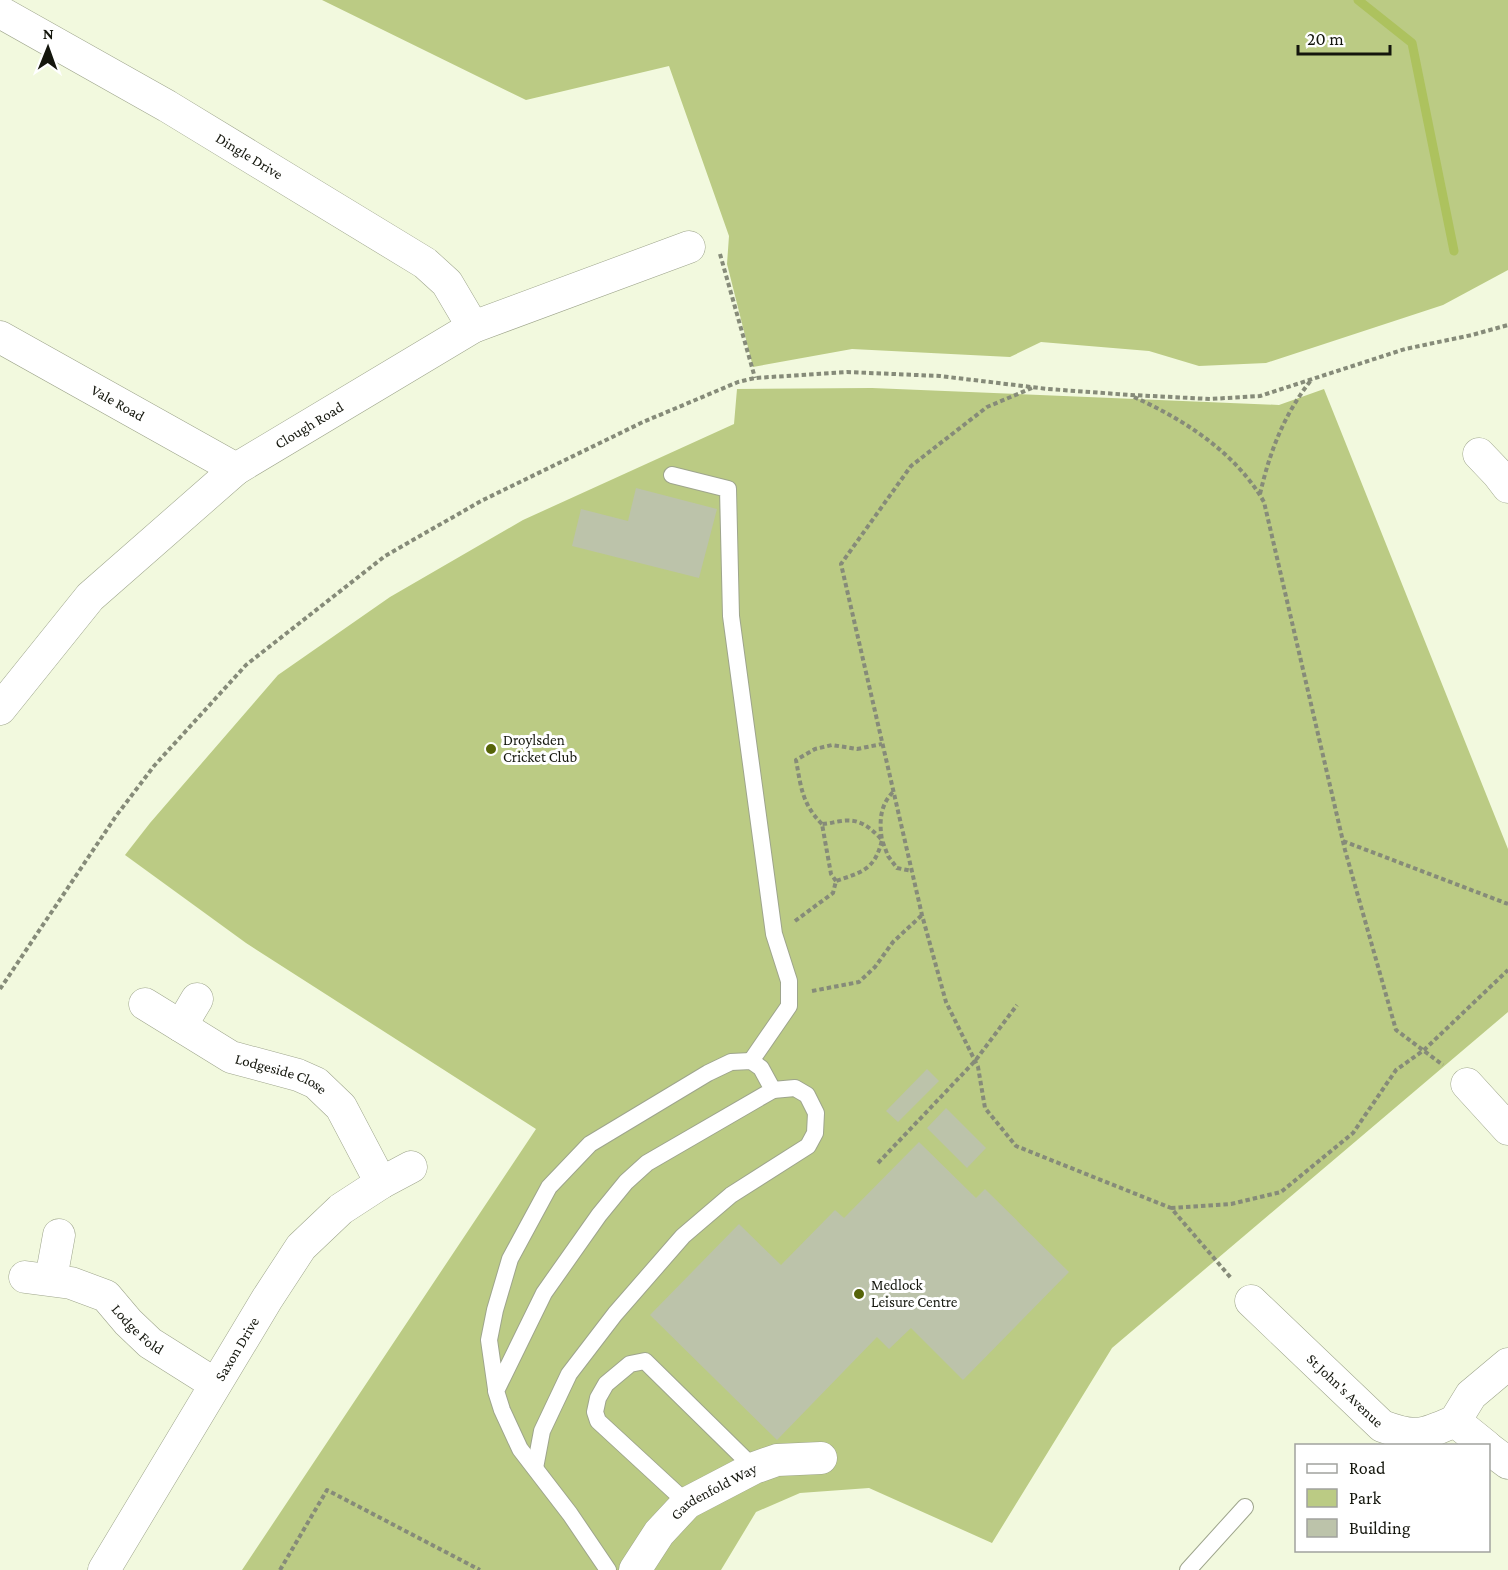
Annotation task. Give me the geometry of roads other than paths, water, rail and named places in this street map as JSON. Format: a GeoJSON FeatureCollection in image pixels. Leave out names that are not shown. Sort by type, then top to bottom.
{"type":"FeatureCollection","features":[{"type":"Feature","properties":{"kind":"street","name":"Dingle Drive"},"geometry":{"type":"LineString","coordinates":[[0,12],[167,106],[424,263],[447,283],[473,327]]}},
{"type":"Feature","properties":{"kind":"street","name":"Clough Road"},"geometry":{"type":"LineString","coordinates":[[0,709],[90,597],[236,469],[473,327],[690,246]]}},
{"type":"Feature","properties":{"kind":"street","name":"Vale Road"},"geometry":{"type":"LineString","coordinates":[[0,338],[236,469]]}},
{"type":"Feature","properties":{"kind":"street"},"geometry":{"type":"LineString","coordinates":[[1479,454],[1508,487]]}},
{"type":"Feature","properties":{"kind":"street"},"geometry":{"type":"LineString","coordinates":[[181,1026],[197,999]]}},
{"type":"Feature","properties":{"kind":"street","name":"Lodgeside Close"},"geometry":{"type":"LineString","coordinates":[[145,1004],[231,1057],[298,1075],[316,1083],[341,1107],[381,1183]]}},
{"type":"Feature","properties":{"kind":"street"},"geometry":{"type":"LineString","coordinates":[[1467,1084],[1508,1128]]}},
{"type":"Feature","properties":{"kind":"street","name":"Saxon Drive"},"geometry":{"type":"LineString","coordinates":[[104,1570],[215,1384],[301,1247],[341,1209],[411,1167]]}},
{"type":"Feature","properties":{"kind":"street","name":"Lodge Fold"},"geometry":{"type":"LineString","coordinates":[[59,1235],[38,1278],[89,1288],[106,1296],[150,1343],[215,1384]]}},
{"type":"Feature","properties":{"kind":"street","name":"St John's Avenue"},"geometry":{"type":"LineString","coordinates":[[1251,1301],[1382,1426],[1403,1434],[1426,1433],[1455,1421]]}},
{"type":"Feature","properties":{"kind":"street"},"geometry":{"type":"LineString","coordinates":[[1483,1444],[1455,1421],[1471,1395],[1508,1364]]}},
{"type":"Feature","properties":{"kind":"street"},"geometry":{"type":"LineString","coordinates":[[1490,1449],[1508,1463]]}},
{"type":"Feature","properties":{"kind":"street","name":"Gardenfold Way"},"geometry":{"type":"LineString","coordinates":[[635,1570],[658,1533],[687,1503],[754,1468],[777,1460],[821,1458]]}},
{"type":"Feature","properties":{"kind":"lane"},"geometry":{"type":"LineString","coordinates":[[672,475],[728,489],[731,616],[774,934],[789,981],[790,995],[789,1006],[751,1061]]}},
{"type":"Feature","properties":{"kind":"lane"},"geometry":{"type":"LineString","coordinates":[[608,1570],[520,1449],[496,1391],[489,1340],[510,1259],[549,1186],[590,1144],[730,1062],[751,1061],[761,1068],[773,1090]]}},
{"type":"Feature","properties":{"kind":"lane"},"geometry":{"type":"LineString","coordinates":[[496,1391],[544,1293],[599,1215],[626,1182],[647,1163],[773,1090],[795,1088],[807,1095],[816,1113],[815,1133],[808,1146],[731,1195],[683,1236],[615,1314],[569,1374],[542,1431],[535,1468]]}},
{"type":"Feature","properties":{"kind":"lane"},"geometry":{"type":"LineString","coordinates":[[687,1503],[598,1421],[595,1412],[598,1398],[606,1384],[630,1364],[645,1361],[754,1468]]}},
{"type":"Feature","properties":{"kind":"lane"},"geometry":{"type":"LineString","coordinates":[[1188,1570],[1245,1507]]}},
{"type":"Feature","properties":{"kind":"waterway"},"geometry":{"type":"LineString","coordinates":[[1358,0],[1412,43],[1454,251]]}},
{"type":"Feature","properties":{"kind":"place","name":"Droylsden Cricket Club"},"geometry":{"type":"Point","coordinates":[491,749]}},
{"type":"Feature","properties":{"kind":"place","name":"Medlock Leisure Centre"},"geometry":{"type":"Point","coordinates":[859,1294]}}]}
